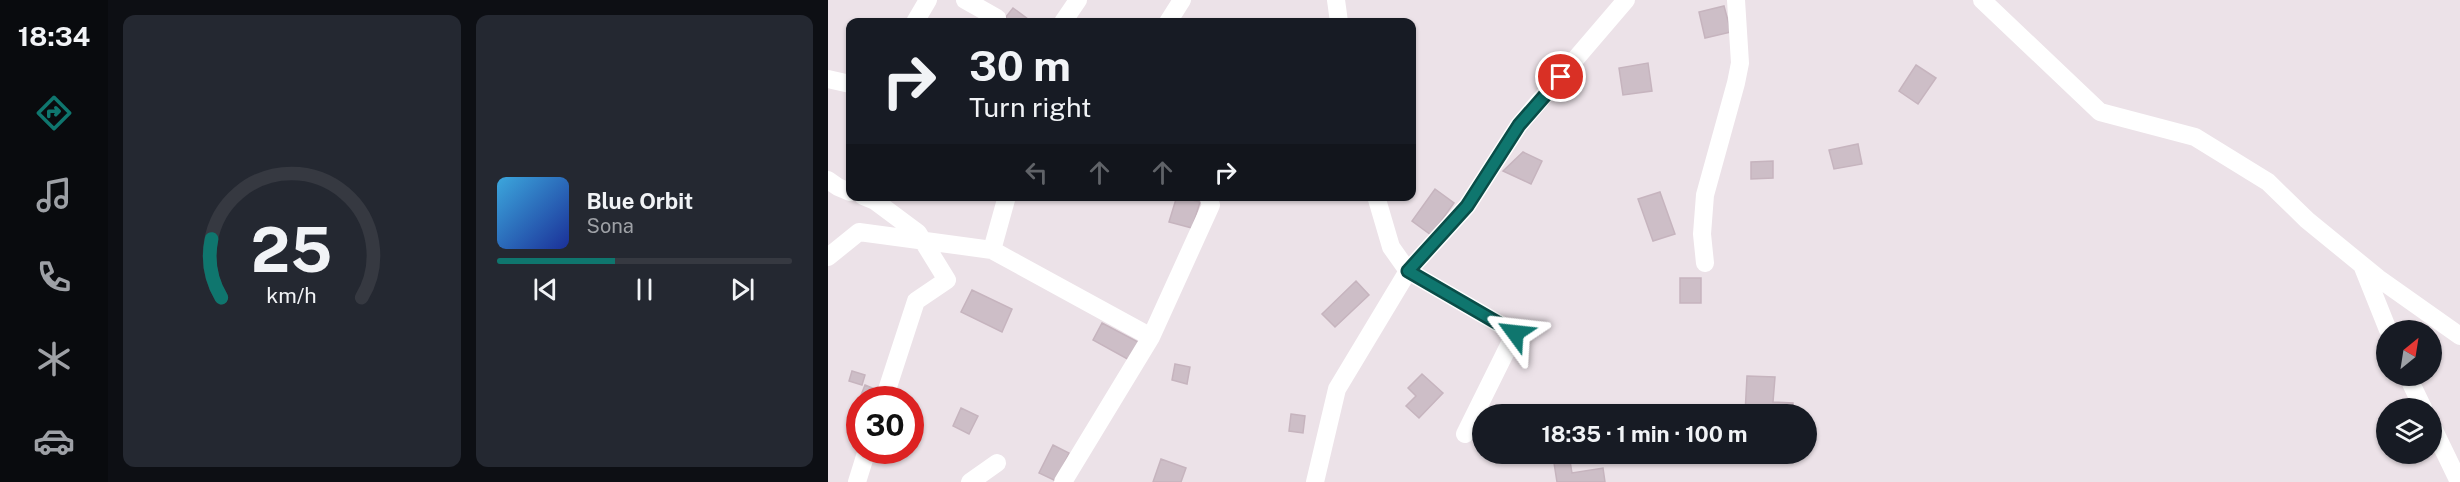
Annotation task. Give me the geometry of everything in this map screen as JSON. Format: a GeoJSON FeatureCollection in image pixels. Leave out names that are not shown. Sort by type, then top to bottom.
{"type":"FeatureCollection","features":[{"type":"Feature","properties":{"kind":"street"},"geometry":{"type":"LineString","coordinates":[[917,18],[928,0]]}},
{"type":"Feature","properties":{"kind":"street"},"geometry":{"type":"LineString","coordinates":[[965,0],[997,18]]}},
{"type":"Feature","properties":{"kind":"street"},"geometry":{"type":"LineString","coordinates":[[1066,18],[1078,0]]}},
{"type":"Feature","properties":{"kind":"street"},"geometry":{"type":"LineString","coordinates":[[1169,18],[1182,0]]}},
{"type":"Feature","properties":{"kind":"street"},"geometry":{"type":"LineString","coordinates":[[1336,0],[1338,18]]}},
{"type":"Feature","properties":{"kind":"street"},"geometry":{"type":"LineString","coordinates":[[1315,482],[1336,389],[1408,271],[1467,206],[1519,125],[1626,0]]}},
{"type":"Feature","properties":{"kind":"street"},"geometry":{"type":"LineString","coordinates":[[1705,262],[1702,234],[1705,195],[1740,63],[1736,0]]}},
{"type":"Feature","properties":{"kind":"street"},"geometry":{"type":"LineString","coordinates":[[1982,0],[2100,112],[2195,137],[2268,182],[2307,220],[2361,264],[2460,336]]}},
{"type":"Feature","properties":{"kind":"street"},"geometry":{"type":"LineString","coordinates":[[828,79],[846,83]]}},
{"type":"Feature","properties":{"kind":"street"},"geometry":{"type":"LineString","coordinates":[[828,180],[846,190]]}},
{"type":"Feature","properties":{"kind":"street"},"geometry":{"type":"LineString","coordinates":[[875,201],[918,233],[947,280],[916,300],[888,386]]}},
{"type":"Feature","properties":{"kind":"street"},"geometry":{"type":"LineString","coordinates":[[992,250],[1006,201]]}},
{"type":"Feature","properties":{"kind":"street"},"geometry":{"type":"LineString","coordinates":[[1063,482],[1151,337],[1211,205],[1210,201]]}},
{"type":"Feature","properties":{"kind":"street"},"geometry":{"type":"LineString","coordinates":[[1377,201],[1391,247],[1408,271],[1515,333],[1465,434]]}},
{"type":"Feature","properties":{"kind":"street"},"geometry":{"type":"LineString","coordinates":[[828,257],[859,231],[992,250],[1151,337]]}},
{"type":"Feature","properties":{"kind":"street"},"geometry":{"type":"LineString","coordinates":[[2361,264],[2384,320]]}},
{"type":"Feature","properties":{"kind":"street"},"geometry":{"type":"LineString","coordinates":[[2442,448],[2458,482]]}},
{"type":"Feature","properties":{"kind":"street"},"geometry":{"type":"LineString","coordinates":[[970,482],[997,463]]}},
{"type":"Feature","properties":{"kind":"street"},"geometry":{"type":"LineString","coordinates":[[857,482],[863,464]]}},
{"type":"Feature","properties":{"kind":"building"},"geometry":{"type":"Polygon","coordinates":[[[1724,6],[1731,32],[1705,38],[1699,12],[1724,6]]]}},
{"type":"Feature","properties":{"kind":"building"},"geometry":{"type":"Polygon","coordinates":[[[1013,8],[1027,18],[1005,18],[1013,8]]]}},
{"type":"Feature","properties":{"kind":"building"},"geometry":{"type":"Polygon","coordinates":[[[1648,63],[1652,91],[1623,95],[1619,68],[1648,63]]]}},
{"type":"Feature","properties":{"kind":"building"},"geometry":{"type":"Polygon","coordinates":[[[1916,65],[1936,78],[1918,104],[1899,91],[1916,65]]]}},
{"type":"Feature","properties":{"kind":"building"},"geometry":{"type":"Polygon","coordinates":[[[1858,144],[1862,164],[1834,169],[1829,150],[1858,144]]]}},
{"type":"Feature","properties":{"kind":"building"},"geometry":{"type":"Polygon","coordinates":[[[1523,152],[1542,161],[1531,184],[1503,171],[1523,152]]]}},
{"type":"Feature","properties":{"kind":"building"},"geometry":{"type":"Polygon","coordinates":[[[1773,161],[1773,178],[1751,179],[1751,162],[1773,161]]]}},
{"type":"Feature","properties":{"kind":"building"},"geometry":{"type":"Polygon","coordinates":[[[1435,189],[1454,203],[1431,235],[1412,221],[1435,189]]]}},
{"type":"Feature","properties":{"kind":"building"},"geometry":{"type":"Polygon","coordinates":[[[1660,192],[1675,234],[1653,241],[1638,199],[1660,192]]]}},
{"type":"Feature","properties":{"kind":"building"},"geometry":{"type":"Polygon","coordinates":[[[1175,201],[1200,202],[1192,228],[1169,222],[1175,201]]]}},
{"type":"Feature","properties":{"kind":"building"},"geometry":{"type":"Polygon","coordinates":[[[1680,278],[1701,278],[1701,303],[1680,303],[1680,278]]]}},
{"type":"Feature","properties":{"kind":"building"},"geometry":{"type":"Polygon","coordinates":[[[1356,281],[1369,295],[1335,327],[1322,314],[1356,281]]]}},
{"type":"Feature","properties":{"kind":"building"},"geometry":{"type":"Polygon","coordinates":[[[972,290],[1012,309],[1002,332],[961,312],[972,290]]]}},
{"type":"Feature","properties":{"kind":"building"},"geometry":{"type":"Polygon","coordinates":[[[1102,323],[1140,343],[1131,361],[1093,340],[1102,323]]]}},
{"type":"Feature","properties":{"kind":"building"},"geometry":{"type":"Polygon","coordinates":[[[1175,364],[1190,367],[1187,384],[1172,380],[1175,364]]]}},
{"type":"Feature","properties":{"kind":"building"},"geometry":{"type":"Polygon","coordinates":[[[852,371],[865,375],[862,385],[849,381],[852,371]]]}},
{"type":"Feature","properties":{"kind":"building"},"geometry":{"type":"Polygon","coordinates":[[[1422,374],[1443,393],[1419,418],[1406,406],[1416,396],[1408,388],[1422,374]]]}},
{"type":"Feature","properties":{"kind":"building"},"geometry":{"type":"Polygon","coordinates":[[[1747,376],[1775,377],[1773,402],[1793,403],[1793,404],[1746,404],[1747,376]]]}},
{"type":"Feature","properties":{"kind":"building"},"geometry":{"type":"Polygon","coordinates":[[[961,408],[978,416],[969,434],[953,426],[961,408]]]}},
{"type":"Feature","properties":{"kind":"building"},"geometry":{"type":"Polygon","coordinates":[[[1291,414],[1305,416],[1303,433],[1289,431],[1291,414]]]}},
{"type":"Feature","properties":{"kind":"building"},"geometry":{"type":"Polygon","coordinates":[[[1053,445],[1069,453],[1056,481],[1039,473],[1053,445]]]}},
{"type":"Feature","properties":{"kind":"building"},"geometry":{"type":"Polygon","coordinates":[[[1161,459],[1186,468],[1181,482],[1153,482],[1161,459]]]}},
{"type":"Feature","properties":{"kind":"building"},"geometry":{"type":"Polygon","coordinates":[[[1554,464],[1570,464],[1572,473],[1603,468],[1605,482],[1557,482],[1554,464]]]}},
{"type":"Feature","properties":{"kind":"route"},"geometry":{"type":"LineString","coordinates":[[1515,333],[1408,271],[1467,206],[1519,125],[1561,77]]}}]}
